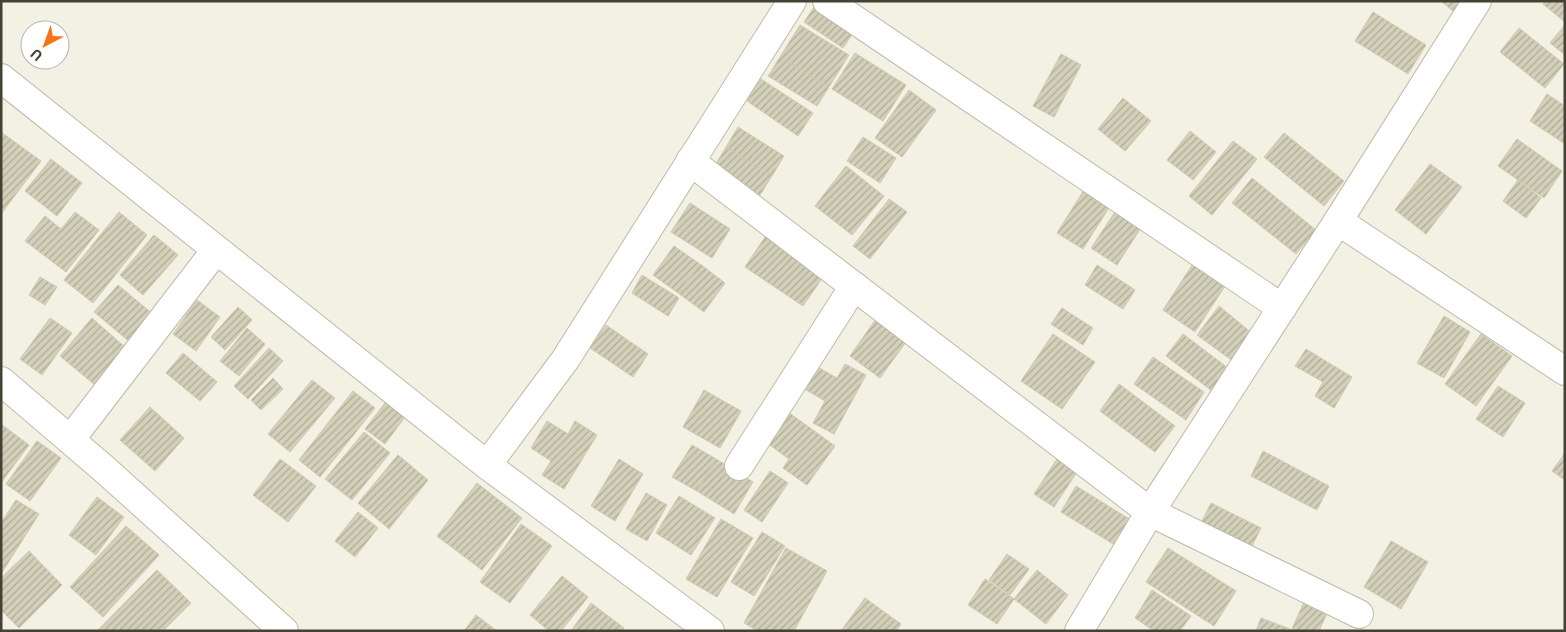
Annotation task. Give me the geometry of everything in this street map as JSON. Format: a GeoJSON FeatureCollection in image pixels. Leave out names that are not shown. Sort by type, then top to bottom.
{"type":"FeatureCollection","features":[{"type":"Feature","properties":{"kind":"street"},"geometry":{"type":"LineString","coordinates":[[487,465],[565,360],[792,1]]}},
{"type":"Feature","properties":{"kind":"street"},"geometry":{"type":"LineString","coordinates":[[827,1],[1282,308]]}},
{"type":"Feature","properties":{"kind":"street"},"geometry":{"type":"LineString","coordinates":[[1079,631],[1150,512],[1338,221],[1477,1]]}},
{"type":"Feature","properties":{"kind":"street"},"geometry":{"type":"LineString","coordinates":[[1,78],[487,465],[696,627]]}},
{"type":"Feature","properties":{"kind":"street"},"geometry":{"type":"LineString","coordinates":[[690,161],[1150,512],[1358,614]]}},
{"type":"Feature","properties":{"kind":"street"},"geometry":{"type":"LineString","coordinates":[[1338,221],[1565,371]]}},
{"type":"Feature","properties":{"kind":"street"},"geometry":{"type":"LineString","coordinates":[[70,440],[216,250]]}},
{"type":"Feature","properties":{"kind":"street"},"geometry":{"type":"LineString","coordinates":[[739,466],[854,286]]}},
{"type":"Feature","properties":{"kind":"street"},"geometry":{"type":"LineString","coordinates":[[1,381],[284,631]]}},
{"type":"Feature","properties":{"kind":"building"},"geometry":{"type":"Polygon","coordinates":[[[1441,1],[1462,1],[1453,11],[1441,1]]]}},
{"type":"Feature","properties":{"kind":"building"},"geometry":{"type":"Polygon","coordinates":[[[1546,1],[1565,1],[1565,22],[1543,4],[1546,1]]]}},
{"type":"Feature","properties":{"kind":"building"},"geometry":{"type":"Polygon","coordinates":[[[816,4],[855,30],[843,48],[804,22],[816,4]]]}},
{"type":"Feature","properties":{"kind":"building"},"geometry":{"type":"Polygon","coordinates":[[[1373,12],[1426,45],[1408,74],[1355,41],[1373,12]]]}},
{"type":"Feature","properties":{"kind":"building"},"geometry":{"type":"Polygon","coordinates":[[[800,25],[849,55],[829,87],[780,57],[800,25]]]}},
{"type":"Feature","properties":{"kind":"building"},"geometry":{"type":"Polygon","coordinates":[[[1565,25],[1565,55],[1550,43],[1565,25]]]}},
{"type":"Feature","properties":{"kind":"building"},"geometry":{"type":"Polygon","coordinates":[[[1519,28],[1564,64],[1545,88],[1500,52],[1519,28]]]}},
{"type":"Feature","properties":{"kind":"building"},"geometry":{"type":"Polygon","coordinates":[[[855,53],[906,85],[883,121],[832,89],[855,53]]]}},
{"type":"Feature","properties":{"kind":"building"},"geometry":{"type":"Polygon","coordinates":[[[1061,54],[1081,65],[1054,117],[1033,106],[1061,54]]]}},
{"type":"Feature","properties":{"kind":"building"},"geometry":{"type":"Polygon","coordinates":[[[780,57],[829,87],[817,106],[768,76],[780,57]]]}},
{"type":"Feature","properties":{"kind":"building"},"geometry":{"type":"Polygon","coordinates":[[[761,79],[813,113],[798,136],[747,101],[761,79]]]}},
{"type":"Feature","properties":{"kind":"building"},"geometry":{"type":"Polygon","coordinates":[[[909,90],[936,110],[902,157],[875,138],[909,90]]]}},
{"type":"Feature","properties":{"kind":"building"},"geometry":{"type":"Polygon","coordinates":[[[1547,94],[1565,106],[1565,144],[1530,121],[1547,94]]]}},
{"type":"Feature","properties":{"kind":"building"},"geometry":{"type":"Polygon","coordinates":[[[1123,98],[1151,121],[1125,151],[1098,129],[1123,98]]]}},
{"type":"Feature","properties":{"kind":"building"},"geometry":{"type":"Polygon","coordinates":[[[738,127],[784,156],[772,176],[726,147],[738,127]]]}},
{"type":"Feature","properties":{"kind":"building"},"geometry":{"type":"Polygon","coordinates":[[[1190,131],[1216,152],[1193,180],[1167,160],[1190,131]]]}},
{"type":"Feature","properties":{"kind":"building"},"geometry":{"type":"Polygon","coordinates":[[[1,132],[41,161],[1,214],[1,132]]]}},
{"type":"Feature","properties":{"kind":"building"},"geometry":{"type":"Polygon","coordinates":[[[1284,133],[1344,181],[1324,206],[1264,157],[1284,133]]]}},
{"type":"Feature","properties":{"kind":"building"},"geometry":{"type":"Polygon","coordinates":[[[863,137],[896,158],[880,183],[847,161],[863,137]]]}},
{"type":"Feature","properties":{"kind":"building"},"geometry":{"type":"Polygon","coordinates":[[[1517,139],[1562,171],[1544,198],[1498,166],[1517,139]]]}},
{"type":"Feature","properties":{"kind":"building"},"geometry":{"type":"Polygon","coordinates":[[[1233,141],[1257,159],[1212,215],[1189,196],[1233,141]]]}},
{"type":"Feature","properties":{"kind":"building"},"geometry":{"type":"Polygon","coordinates":[[[726,147],[772,176],[760,195],[714,167],[726,147]]]}},
{"type":"Feature","properties":{"kind":"building"},"geometry":{"type":"Polygon","coordinates":[[[51,159],[82,183],[57,216],[25,191],[51,159]]]}},
{"type":"Feature","properties":{"kind":"building"},"geometry":{"type":"Polygon","coordinates":[[[1430,164],[1462,187],[1426,234],[1395,210],[1430,164]]]}},
{"type":"Feature","properties":{"kind":"building"},"geometry":{"type":"Polygon","coordinates":[[[846,166],[884,196],[852,235],[815,206],[846,166]]]}},
{"type":"Feature","properties":{"kind":"building"},"geometry":{"type":"Polygon","coordinates":[[[1252,178],[1316,230],[1296,254],[1232,203],[1252,178]]]}},
{"type":"Feature","properties":{"kind":"building"},"geometry":{"type":"Polygon","coordinates":[[[1518,180],[1541,198],[1526,218],[1503,201],[1518,180]]]}},
{"type":"Feature","properties":{"kind":"building"},"geometry":{"type":"Polygon","coordinates":[[[1084,190],[1110,206],[1083,249],[1057,233],[1084,190]]]}},
{"type":"Feature","properties":{"kind":"building"},"geometry":{"type":"Polygon","coordinates":[[[889,199],[907,212],[870,259],[853,246],[889,199]]]}},
{"type":"Feature","properties":{"kind":"building"},"geometry":{"type":"Polygon","coordinates":[[[690,203],[730,229],[712,258],[671,232],[690,203]]]}},
{"type":"Feature","properties":{"kind":"building"},"geometry":{"type":"Polygon","coordinates":[[[1121,203],[1146,220],[1117,265],[1091,248],[1121,203]]]}},
{"type":"Feature","properties":{"kind":"building"},"geometry":{"type":"Polygon","coordinates":[[[75,212],[99,230],[66,272],[25,241],[45,216],[61,229],[75,212]]]}},
{"type":"Feature","properties":{"kind":"building"},"geometry":{"type":"Polygon","coordinates":[[[119,212],[147,235],[93,303],[64,280],[119,212]]]}},
{"type":"Feature","properties":{"kind":"building"},"geometry":{"type":"Polygon","coordinates":[[[767,234],[825,274],[803,306],[745,267],[767,234]]]}},
{"type":"Feature","properties":{"kind":"building"},"geometry":{"type":"Polygon","coordinates":[[[154,235],[178,255],[143,295],[120,275],[154,235]]]}},
{"type":"Feature","properties":{"kind":"building"},"geometry":{"type":"Polygon","coordinates":[[[674,246],[700,264],[678,293],[653,275],[674,246]]]}},
{"type":"Feature","properties":{"kind":"building"},"geometry":{"type":"Polygon","coordinates":[[[1198,256],[1231,277],[1195,332],[1163,310],[1198,256]]]}},
{"type":"Feature","properties":{"kind":"building"},"geometry":{"type":"Polygon","coordinates":[[[700,264],[725,283],[704,312],[678,293],[700,264]]]}},
{"type":"Feature","properties":{"kind":"building"},"geometry":{"type":"Polygon","coordinates":[[[1097,265],[1135,290],[1123,309],[1085,285],[1097,265]]]}},
{"type":"Feature","properties":{"kind":"building"},"geometry":{"type":"Polygon","coordinates":[[[642,275],[679,298],[668,316],[632,293],[642,275]]]}},
{"type":"Feature","properties":{"kind":"building"},"geometry":{"type":"Polygon","coordinates":[[[40,277],[57,287],[45,305],[29,295],[40,277]]]}},
{"type":"Feature","properties":{"kind":"building"},"geometry":{"type":"Polygon","coordinates":[[[118,285],[154,315],[131,343],[94,312],[118,285]]]}},
{"type":"Feature","properties":{"kind":"building"},"geometry":{"type":"Polygon","coordinates":[[[197,300],[220,317],[196,351],[173,334],[197,300]]]}},
{"type":"Feature","properties":{"kind":"building"},"geometry":{"type":"Polygon","coordinates":[[[1219,306],[1259,339],[1241,367],[1197,335],[1219,306]]]}},
{"type":"Feature","properties":{"kind":"building"},"geometry":{"type":"Polygon","coordinates":[[[238,307],[252,320],[225,350],[211,337],[238,307]]]}},
{"type":"Feature","properties":{"kind":"building"},"geometry":{"type":"Polygon","coordinates":[[[1062,308],[1093,328],[1083,345],[1051,324],[1062,308]]]}},
{"type":"Feature","properties":{"kind":"building"},"geometry":{"type":"Polygon","coordinates":[[[880,313],[911,335],[880,378],[850,356],[880,313]]]}},
{"type":"Feature","properties":{"kind":"building"},"geometry":{"type":"Polygon","coordinates":[[[1444,316],[1470,332],[1444,378],[1417,363],[1444,316]]]}},
{"type":"Feature","properties":{"kind":"building"},"geometry":{"type":"Polygon","coordinates":[[[50,318],[72,333],[42,375],[20,359],[50,318]]]}},
{"type":"Feature","properties":{"kind":"building"},"geometry":{"type":"Polygon","coordinates":[[[92,318],[126,348],[95,385],[60,356],[92,318]]]}},
{"type":"Feature","properties":{"kind":"building"},"geometry":{"type":"Polygon","coordinates":[[[606,325],[648,354],[633,377],[590,348],[606,325]]]}},
{"type":"Feature","properties":{"kind":"building"},"geometry":{"type":"Polygon","coordinates":[[[247,328],[265,344],[239,376],[220,361],[247,328]]]}},
{"type":"Feature","properties":{"kind":"building"},"geometry":{"type":"Polygon","coordinates":[[[1053,334],[1095,362],[1062,409],[1021,381],[1053,334]]]}},
{"type":"Feature","properties":{"kind":"building"},"geometry":{"type":"Polygon","coordinates":[[[1183,334],[1228,368],[1212,391],[1166,356],[1183,334]]]}},
{"type":"Feature","properties":{"kind":"building"},"geometry":{"type":"Polygon","coordinates":[[[1481,334],[1512,356],[1476,406],[1445,384],[1481,334]]]}},
{"type":"Feature","properties":{"kind":"building"},"geometry":{"type":"Polygon","coordinates":[[[269,348],[283,361],[248,399],[234,386],[269,348]]]}},
{"type":"Feature","properties":{"kind":"building"},"geometry":{"type":"Polygon","coordinates":[[[1306,349],[1352,377],[1334,408],[1315,396],[1323,382],[1295,366],[1306,349]]]}},
{"type":"Feature","properties":{"kind":"building"},"geometry":{"type":"Polygon","coordinates":[[[183,353],[217,382],[200,401],[166,373],[183,353]]]}},
{"type":"Feature","properties":{"kind":"building"},"geometry":{"type":"Polygon","coordinates":[[[1153,357],[1204,392],[1186,420],[1134,384],[1153,357]]]}},
{"type":"Feature","properties":{"kind":"building"},"geometry":{"type":"Polygon","coordinates":[[[845,364],[866,375],[834,434],[813,423],[825,401],[803,388],[816,366],[837,378],[845,364]]]}},
{"type":"Feature","properties":{"kind":"building"},"geometry":{"type":"Polygon","coordinates":[[[273,378],[283,389],[261,410],[251,400],[273,378]]]}},
{"type":"Feature","properties":{"kind":"building"},"geometry":{"type":"Polygon","coordinates":[[[312,380],[335,398],[290,452],[268,434],[312,380]]]}},
{"type":"Feature","properties":{"kind":"building"},"geometry":{"type":"Polygon","coordinates":[[[1119,384],[1175,426],[1155,452],[1100,411],[1119,384]]]}},
{"type":"Feature","properties":{"kind":"building"},"geometry":{"type":"Polygon","coordinates":[[[1498,386],[1525,403],[1503,437],[1476,419],[1498,386]]]}},
{"type":"Feature","properties":{"kind":"building"},"geometry":{"type":"Polygon","coordinates":[[[704,390],[741,411],[720,448],[683,427],[704,390]]]}},
{"type":"Feature","properties":{"kind":"building"},"geometry":{"type":"Polygon","coordinates":[[[353,391],[375,408],[320,477],[299,460],[353,391]]]}},
{"type":"Feature","properties":{"kind":"building"},"geometry":{"type":"Polygon","coordinates":[[[385,403],[405,417],[385,444],[365,429],[385,403]]]}},
{"type":"Feature","properties":{"kind":"building"},"geometry":{"type":"Polygon","coordinates":[[[150,407],[184,438],[155,471],[120,440],[150,407]]]}},
{"type":"Feature","properties":{"kind":"building"},"geometry":{"type":"Polygon","coordinates":[[[788,412],[835,446],[807,485],[783,468],[789,459],[767,443],[788,412]]]}},
{"type":"Feature","properties":{"kind":"building"},"geometry":{"type":"Polygon","coordinates":[[[547,421],[568,434],[575,421],[597,435],[564,489],[542,475],[551,461],[531,448],[547,421]]]}},
{"type":"Feature","properties":{"kind":"building"},"geometry":{"type":"Polygon","coordinates":[[[1,424],[29,445],[1,483],[1,424]]]}},
{"type":"Feature","properties":{"kind":"building"},"geometry":{"type":"Polygon","coordinates":[[[364,432],[390,453],[352,500],[325,479],[364,432]]]}},
{"type":"Feature","properties":{"kind":"building"},"geometry":{"type":"Polygon","coordinates":[[[37,441],[61,458],[30,501],[6,484],[37,441]]]}},
{"type":"Feature","properties":{"kind":"building"},"geometry":{"type":"Polygon","coordinates":[[[692,445],[716,459],[697,491],[672,477],[692,445]]]}},
{"type":"Feature","properties":{"kind":"building"},"geometry":{"type":"Polygon","coordinates":[[[1263,451],[1329,486],[1317,510],[1251,476],[1263,451]]]}},
{"type":"Feature","properties":{"kind":"building"},"geometry":{"type":"Polygon","coordinates":[[[1565,453],[1565,480],[1552,471],[1565,453]]]}},
{"type":"Feature","properties":{"kind":"building"},"geometry":{"type":"Polygon","coordinates":[[[398,455],[428,480],[389,529],[358,503],[398,455]]]}},
{"type":"Feature","properties":{"kind":"building"},"geometry":{"type":"Polygon","coordinates":[[[280,459],[316,486],[288,522],[253,495],[280,459]]]}},
{"type":"Feature","properties":{"kind":"building"},"geometry":{"type":"Polygon","coordinates":[[[619,459],[643,474],[615,521],[591,506],[619,459]]]}},
{"type":"Feature","properties":{"kind":"building"},"geometry":{"type":"Polygon","coordinates":[[[716,459],[753,482],[734,514],[697,491],[716,459]]]}},
{"type":"Feature","properties":{"kind":"building"},"geometry":{"type":"Polygon","coordinates":[[[1057,459],[1077,472],[1054,507],[1034,494],[1057,459]]]}},
{"type":"Feature","properties":{"kind":"building"},"geometry":{"type":"Polygon","coordinates":[[[770,471],[788,483],[762,522],[744,510],[770,471]]]}},
{"type":"Feature","properties":{"kind":"building"},"geometry":{"type":"Polygon","coordinates":[[[477,483],[522,518],[482,570],[437,536],[477,483]]]}},
{"type":"Feature","properties":{"kind":"building"},"geometry":{"type":"Polygon","coordinates":[[[1076,486],[1134,522],[1118,547],[1061,512],[1076,486]]]}},
{"type":"Feature","properties":{"kind":"building"},"geometry":{"type":"Polygon","coordinates":[[[646,493],[667,505],[647,541],[626,529],[646,493]]]}},
{"type":"Feature","properties":{"kind":"building"},"geometry":{"type":"Polygon","coordinates":[[[679,496],[715,518],[691,555],[656,533],[679,496]]]}},
{"type":"Feature","properties":{"kind":"building"},"geometry":{"type":"Polygon","coordinates":[[[97,497],[124,517],[96,555],[69,535],[97,497]]]}},
{"type":"Feature","properties":{"kind":"building"},"geometry":{"type":"Polygon","coordinates":[[[16,500],[39,514],[1,574],[1,523],[16,500]]]}},
{"type":"Feature","properties":{"kind":"building"},"geometry":{"type":"Polygon","coordinates":[[[1211,503],[1261,528],[1248,554],[1198,529],[1211,503]]]}},
{"type":"Feature","properties":{"kind":"building"},"geometry":{"type":"Polygon","coordinates":[[[358,512],[378,528],[355,557],[335,541],[358,512]]]}},
{"type":"Feature","properties":{"kind":"building"},"geometry":{"type":"Polygon","coordinates":[[[721,519],[753,538],[717,597],[686,579],[721,519]]]}},
{"type":"Feature","properties":{"kind":"building"},"geometry":{"type":"Polygon","coordinates":[[[521,524],[552,546],[510,603],[480,582],[521,524]]]}},
{"type":"Feature","properties":{"kind":"building"},"geometry":{"type":"Polygon","coordinates":[[[126,526],[159,555],[103,617],[70,587],[126,526]]]}},
{"type":"Feature","properties":{"kind":"building"},"geometry":{"type":"Polygon","coordinates":[[[762,532],[785,546],[754,596],[731,582],[762,532]]]}},
{"type":"Feature","properties":{"kind":"building"},"geometry":{"type":"Polygon","coordinates":[[[1391,541],[1428,562],[1401,609],[1364,587],[1391,541]]]}},
{"type":"Feature","properties":{"kind":"building"},"geometry":{"type":"Polygon","coordinates":[[[786,548],[827,571],[794,631],[758,631],[744,623],[786,548]]]}},
{"type":"Feature","properties":{"kind":"building"},"geometry":{"type":"Polygon","coordinates":[[[1168,548],[1236,591],[1214,626],[1146,582],[1168,548]]]}},
{"type":"Feature","properties":{"kind":"building"},"geometry":{"type":"Polygon","coordinates":[[[29,551],[62,585],[19,628],[1,610],[1,578],[29,551]]]}},
{"type":"Feature","properties":{"kind":"building"},"geometry":{"type":"Polygon","coordinates":[[[1007,554],[1029,569],[1010,595],[989,580],[1007,554]]]}},
{"type":"Feature","properties":{"kind":"building"},"geometry":{"type":"Polygon","coordinates":[[[157,570],[191,603],[163,631],[97,631],[157,570]]]}},
{"type":"Feature","properties":{"kind":"building"},"geometry":{"type":"Polygon","coordinates":[[[1037,570],[1068,595],[1046,624],[1014,599],[1037,570]]]}},
{"type":"Feature","properties":{"kind":"building"},"geometry":{"type":"Polygon","coordinates":[[[562,576],[588,597],[561,631],[549,631],[530,615],[562,576]]]}},
{"type":"Feature","properties":{"kind":"building"},"geometry":{"type":"Polygon","coordinates":[[[985,579],[1014,599],[997,624],[968,605],[985,579]]]}},
{"type":"Feature","properties":{"kind":"building"},"geometry":{"type":"Polygon","coordinates":[[[1152,590],[1191,616],[1180,631],[1154,631],[1135,618],[1152,590]]]}},
{"type":"Feature","properties":{"kind":"building"},"geometry":{"type":"Polygon","coordinates":[[[865,598],[901,624],[896,631],[841,631],[865,598]]]}},
{"type":"Feature","properties":{"kind":"building"},"geometry":{"type":"Polygon","coordinates":[[[1304,602],[1327,613],[1319,631],[1291,631],[1304,602]]]}},
{"type":"Feature","properties":{"kind":"building"},"geometry":{"type":"Polygon","coordinates":[[[591,603],[624,628],[622,631],[571,631],[591,603]]]}},
{"type":"Feature","properties":{"kind":"building"},"geometry":{"type":"Polygon","coordinates":[[[476,615],[497,631],[464,631],[476,615]]]}},
{"type":"Feature","properties":{"kind":"building"},"geometry":{"type":"Polygon","coordinates":[[[1261,618],[1290,629],[1290,631],[1256,631],[1261,618]]]}}]}
